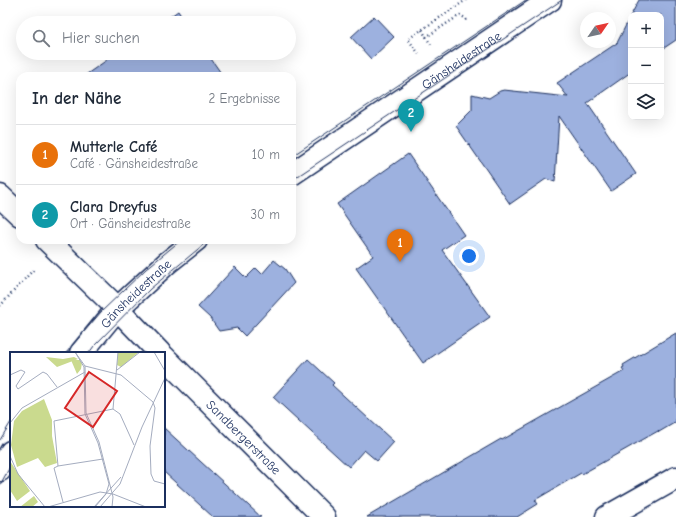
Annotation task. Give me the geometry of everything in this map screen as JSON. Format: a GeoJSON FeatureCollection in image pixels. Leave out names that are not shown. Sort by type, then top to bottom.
{"type":"FeatureCollection","features":[{"type":"Feature","properties":{"kind":"street","name":"Gänsheidestraße"},"geometry":{"type":"LineString","coordinates":[[296,171],[550,0]]}},
{"type":"Feature","properties":{"kind":"street"},"geometry":{"type":"LineString","coordinates":[[0,196],[16,211]]}},
{"type":"Feature","properties":{"kind":"street"},"geometry":{"type":"LineString","coordinates":[[51,244],[159,352]]}},
{"type":"Feature","properties":{"kind":"street","name":"Gänsheidestraße"},"geometry":{"type":"LineString","coordinates":[[82,352],[117,309],[167,263],[191,244]]}},
{"type":"Feature","properties":{"kind":"street","name":"Sandbergerstraße"},"geometry":{"type":"LineString","coordinates":[[165,358],[324,517]]}},
{"type":"Feature","properties":{"kind":"street"},"geometry":{"type":"LineString","coordinates":[[0,470],[10,454]]}},
{"type":"Feature","properties":{"kind":"street"},"geometry":{"type":"LineString","coordinates":[[608,517],[676,478]]}},
{"type":"Feature","properties":{"kind":"path"},"geometry":{"type":"LineString","coordinates":[[408,39],[466,0]]}},
{"type":"Feature","properties":{"kind":"path"},"geometry":{"type":"LineString","coordinates":[[426,37],[460,15]]}},
{"type":"Feature","properties":{"kind":"path"},"geometry":{"type":"LineString","coordinates":[[422,30],[431,45]]}},
{"type":"Feature","properties":{"kind":"path"},"geometry":{"type":"LineString","coordinates":[[0,306],[51,244]]}},
{"type":"Feature","properties":{"kind":"building"},"geometry":{"type":"Polygon","coordinates":[[[639,0],[676,0],[676,40],[664,48],[664,12],[633,12],[639,0]]]}},
{"type":"Feature","properties":{"kind":"building"},"geometry":{"type":"Polygon","coordinates":[[[178,11],[181,16],[171,16],[178,11]]]}},
{"type":"Feature","properties":{"kind":"building"},"geometry":{"type":"Polygon","coordinates":[[[374,16],[394,37],[371,59],[351,37],[374,16]]]}},
{"type":"Feature","properties":{"kind":"building"},"geometry":{"type":"Polygon","coordinates":[[[628,21],[628,74],[587,103],[636,174],[611,191],[559,116],[555,182],[546,179],[510,204],[456,126],[472,110],[472,94],[489,98],[504,90],[568,97],[557,83],[610,48],[616,48],[628,21]]]}},
{"type":"Feature","properties":{"kind":"building"},"geometry":{"type":"Polygon","coordinates":[[[107,60],[212,60],[220,72],[90,72],[107,60]]]}},
{"type":"Feature","properties":{"kind":"building"},"geometry":{"type":"Polygon","coordinates":[[[408,154],[464,235],[442,250],[490,317],[423,363],[356,268],[373,256],[337,204],[408,154]]]}},
{"type":"Feature","properties":{"kind":"building"},"geometry":{"type":"Polygon","coordinates":[[[274,260],[285,269],[294,283],[245,336],[237,328],[219,331],[210,318],[198,307],[235,267],[246,278],[256,268],[262,274],[274,260]]]}},
{"type":"Feature","properties":{"kind":"building"},"geometry":{"type":"Polygon","coordinates":[[[676,333],[676,422],[582,474],[581,473],[535,500],[538,504],[517,517],[367,517],[501,439],[502,440],[624,371],[622,368],[624,367],[623,365],[676,333]]]}},
{"type":"Feature","properties":{"kind":"building"},"geometry":{"type":"Polygon","coordinates":[[[308,359],[334,383],[332,385],[394,442],[377,461],[364,450],[349,467],[273,397],[308,359]]]}},
{"type":"Feature","properties":{"kind":"building"},"geometry":{"type":"Polygon","coordinates":[[[165,429],[261,517],[213,517],[165,473],[165,429]]]}},
{"type":"Feature","properties":{"kind":"tram line"},"geometry":{"type":"LineString","coordinates":[[296,153],[526,0]]}},
{"type":"Feature","properties":{"kind":"tram line"},"geometry":{"type":"LineString","coordinates":[[296,177],[562,0]]}},
{"type":"Feature","properties":{"kind":"tram line"},"geometry":{"type":"LineString","coordinates":[[67,352],[101,312],[146,269],[176,244]]}},
{"type":"Feature","properties":{"kind":"tram line"},"geometry":{"type":"LineString","coordinates":[[90,352],[150,289],[204,244]]}},
{"type":"Feature","properties":{"kind":"tram line"},"geometry":{"type":"LineString","coordinates":[[0,440],[10,424]]}},
{"type":"Feature","properties":{"kind":"tram line"},"geometry":{"type":"LineString","coordinates":[[0,485],[10,467]]}},
{"type":"Feature","properties":{"kind":"place","name":"Clara Dreyfus"},"geometry":{"type":"Point","coordinates":[411,132]}},
{"type":"Feature","properties":{"kind":"place","name":"Mutterle Café"},"geometry":{"type":"Point","coordinates":[400,262]}}]}
